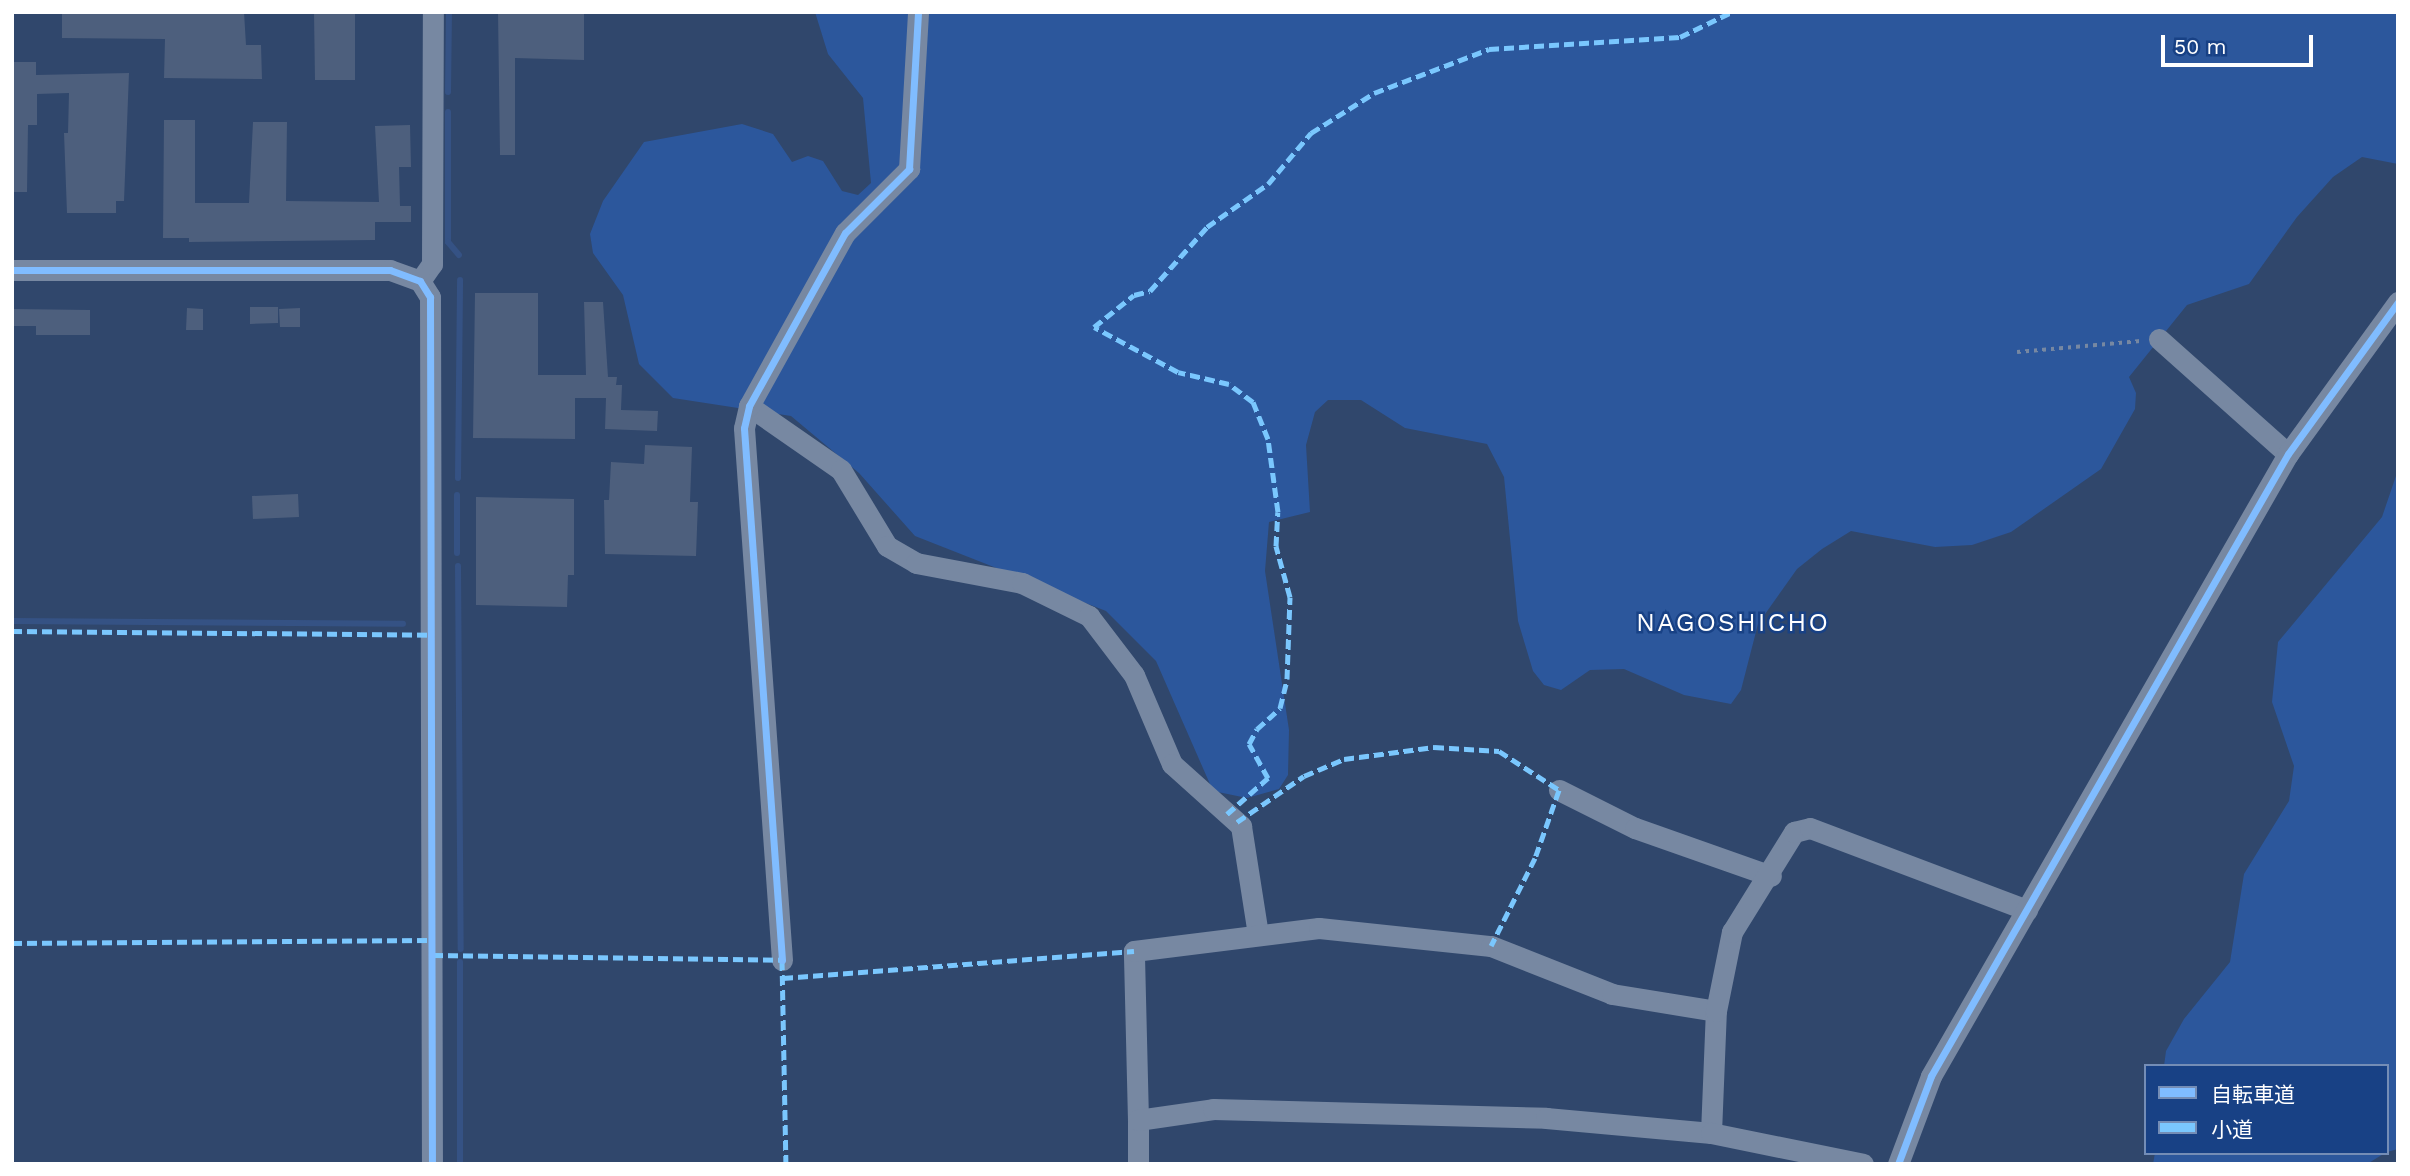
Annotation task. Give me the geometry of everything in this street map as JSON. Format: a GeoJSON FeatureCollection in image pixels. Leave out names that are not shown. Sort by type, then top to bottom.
{"type":"FeatureCollection","features":[{"type":"Feature","properties":{"kind":"street"},"geometry":{"type":"LineString","coordinates":[[420,281],[432,264],[433,12]]}},
{"type":"Feature","properties":{"kind":"street"},"geometry":{"type":"LineString","coordinates":[[782,960],[744,428],[748,406],[845,233],[909,169],[918,12]]}},
{"type":"Feature","properties":{"kind":"street"},"geometry":{"type":"LineString","coordinates":[[12,270],[369,269],[390,270],[420,281],[433,315],[432,1164]]}},
{"type":"Feature","properties":{"kind":"street"},"geometry":{"type":"LineString","coordinates":[[1898,1164],[1931,1076],[2288,454],[2398,302]]}},
{"type":"Feature","properties":{"kind":"street"},"geometry":{"type":"LineString","coordinates":[[2159,339],[2288,454]]}},
{"type":"Feature","properties":{"kind":"street"},"geometry":{"type":"LineString","coordinates":[[748,406],[841,470],[887,546],[916,563],[1022,583],[1089,616],[1134,675],[1172,764],[1241,825],[1258,934]]}},
{"type":"Feature","properties":{"kind":"street"},"geometry":{"type":"LineString","coordinates":[[1559,790],[1635,828],[1771,876]]}},
{"type":"Feature","properties":{"kind":"street"},"geometry":{"type":"LineString","coordinates":[[1711,1133],[1716,1011],[1732,932],[1771,876],[1794,832],[1810,828],[2028,910]]}},
{"type":"Feature","properties":{"kind":"street"},"geometry":{"type":"LineString","coordinates":[[1138,1164],[1134,951],[1319,928],[1491,946],[1612,993],[1716,1011]]}},
{"type":"Feature","properties":{"kind":"street"},"geometry":{"type":"LineString","coordinates":[[1138,1119],[1213,1109],[1546,1118],[1711,1133],[1863,1164]]}},
{"type":"Feature","properties":{"kind":"path"},"geometry":{"type":"LineString","coordinates":[[2018,352],[2159,339]]}},
{"type":"Feature","properties":{"kind":"shaded area"},"geometry":{"type":"Polygon","coordinates":[[[815,12],[2398,12],[2398,164],[2362,157],[2333,177],[2297,217],[2249,284],[2187,305],[2129,377],[2136,393],[2135,409],[2101,469],[2011,532],[1972,545],[1935,547],[1851,531],[1797,569],[1758,624],[1741,690],[1731,704],[1684,695],[1624,669],[1590,670],[1561,690],[1544,685],[1533,671],[1518,621],[1504,477],[1487,444],[1405,428],[1361,400],[1328,400],[1315,412],[1306,445],[1310,512],[1269,522],[1265,571],[1289,730],[1288,775],[1279,789],[1247,798],[1213,791],[1156,661],[1106,611],[915,536],[859,473],[791,416],[673,398],[639,364],[623,295],[593,253],[590,234],[603,201],[644,142],[742,124],[773,134],[792,162],[808,156],[823,161],[842,191],[858,195],[871,183],[863,98],[828,54],[815,12]]]}},
{"type":"Feature","properties":{"kind":"shaded area"},"geometry":{"type":"Polygon","coordinates":[[[2398,470],[2398,1149],[2389,1151],[2389,1064],[2164,1064],[2166,1051],[2184,1019],[2230,962],[2244,874],[2289,801],[2294,766],[2272,702],[2278,642],[2382,517],[2398,470]]]}},
{"type":"Feature","properties":{"kind":"shaded area"},"geometry":{"type":"Polygon","coordinates":[[[2155,1155],[2382,1155],[2367,1164],[2153,1164],[2155,1155]]]}},
{"type":"Feature","properties":{"kind":"building"},"geometry":{"type":"Polygon","coordinates":[[[244,12],[246,45],[261,45],[262,79],[164,78],[165,39],[62,38],[62,14],[244,12]]]}},
{"type":"Feature","properties":{"kind":"building"},"geometry":{"type":"Polygon","coordinates":[[[314,12],[355,12],[355,80],[315,80],[314,12]]]}},
{"type":"Feature","properties":{"kind":"building"},"geometry":{"type":"Polygon","coordinates":[[[498,12],[584,12],[584,60],[515,58],[515,155],[500,155],[498,12]]]}},
{"type":"Feature","properties":{"kind":"building"},"geometry":{"type":"Polygon","coordinates":[[[12,62],[36,62],[36,75],[129,73],[124,201],[116,201],[116,213],[67,213],[64,133],[68,133],[69,93],[37,94],[37,125],[28,125],[27,192],[12,192],[12,62]]]}},
{"type":"Feature","properties":{"kind":"building"},"geometry":{"type":"Polygon","coordinates":[[[164,120],[195,120],[195,203],[249,203],[253,122],[287,122],[286,201],[379,202],[375,126],[410,125],[411,167],[399,167],[400,206],[411,206],[411,222],[375,222],[375,240],[189,242],[189,238],[163,238],[164,120]]]}},
{"type":"Feature","properties":{"kind":"building"},"geometry":{"type":"Polygon","coordinates":[[[475,293],[538,293],[538,375],[586,375],[584,302],[603,302],[608,377],[617,377],[616,385],[622,385],[621,410],[658,411],[657,431],[605,429],[606,398],[575,398],[575,439],[473,438],[475,293]]]}},
{"type":"Feature","properties":{"kind":"building"},"geometry":{"type":"Polygon","coordinates":[[[250,307],[278,307],[278,323],[250,324],[250,307]]]}},
{"type":"Feature","properties":{"kind":"building"},"geometry":{"type":"Polygon","coordinates":[[[187,308],[203,309],[203,330],[186,330],[187,308]]]}},
{"type":"Feature","properties":{"kind":"building"},"geometry":{"type":"Polygon","coordinates":[[[300,308],[300,327],[280,327],[279,309],[300,308]]]}},
{"type":"Feature","properties":{"kind":"building"},"geometry":{"type":"Polygon","coordinates":[[[12,309],[90,310],[90,335],[36,335],[36,326],[12,326],[12,309]]]}},
{"type":"Feature","properties":{"kind":"building"},"geometry":{"type":"Polygon","coordinates":[[[645,445],[692,447],[690,502],[698,502],[696,556],[605,554],[604,500],[609,500],[611,462],[644,464],[645,445]]]}},
{"type":"Feature","properties":{"kind":"building"},"geometry":{"type":"Polygon","coordinates":[[[298,494],[299,517],[253,519],[252,496],[298,494]]]}},
{"type":"Feature","properties":{"kind":"building"},"geometry":{"type":"Polygon","coordinates":[[[476,497],[574,499],[574,575],[568,575],[567,607],[476,605],[476,497]]]}},
{"type":"Feature","properties":{"kind":"waterway"},"geometry":{"type":"LineString","coordinates":[[448,92],[449,12]]}},
{"type":"Feature","properties":{"kind":"waterway"},"geometry":{"type":"LineString","coordinates":[[448,112],[448,242],[459,255]]}},
{"type":"Feature","properties":{"kind":"waterway"},"geometry":{"type":"LineString","coordinates":[[458,478],[460,280]]}},
{"type":"Feature","properties":{"kind":"waterway"},"geometry":{"type":"LineString","coordinates":[[457,495],[457,553]]}},
{"type":"Feature","properties":{"kind":"waterway"},"geometry":{"type":"LineString","coordinates":[[458,566],[461,949]]}},
{"type":"Feature","properties":{"kind":"waterway"},"geometry":{"type":"LineString","coordinates":[[12,621],[403,624]]}},
{"type":"Feature","properties":{"kind":"waterway"},"geometry":{"type":"LineString","coordinates":[[460,962],[460,1164]]}},
{"type":"Feature","properties":{"kind":"marked path"},"geometry":{"type":"LineString","coordinates":[[1227,814],[1268,778],[1249,744],[1257,729],[1280,708],[1287,679],[1290,597],[1276,546],[1278,512],[1268,439],[1253,402],[1229,384],[1178,372],[1094,327],[1134,295],[1150,291],[1207,227],[1268,184],[1311,133],[1374,93],[1489,49],[1680,37],[1732,12]]}},
{"type":"Feature","properties":{"kind":"marked path"},"geometry":{"type":"LineString","coordinates":[[12,631],[433,635]]}},
{"type":"Feature","properties":{"kind":"marked path"},"geometry":{"type":"LineString","coordinates":[[1237,822],[1304,776],[1344,759],[1434,747],[1499,751],[1559,790],[1535,858],[1491,946]]}},
{"type":"Feature","properties":{"kind":"marked path"},"geometry":{"type":"LineString","coordinates":[[12,943],[432,940]]}},
{"type":"Feature","properties":{"kind":"marked path"},"geometry":{"type":"LineString","coordinates":[[783,978],[1134,951]]}},
{"type":"Feature","properties":{"kind":"marked path"},"geometry":{"type":"LineString","coordinates":[[433,955],[782,960],[786,1164]]}},
{"type":"Feature","properties":{"kind":"cycle path"},"geometry":{"type":"LineString","coordinates":[[782,960],[744,428],[749,406],[845,233],[909,169],[918,12]]}},
{"type":"Feature","properties":{"kind":"cycle path"},"geometry":{"type":"LineString","coordinates":[[12,270],[390,270],[420,281],[430,297],[432,1164]]}},
{"type":"Feature","properties":{"kind":"cycle path"},"geometry":{"type":"LineString","coordinates":[[1898,1164],[1931,1076],[2288,454],[2398,302]]}},
{"type":"Feature","properties":{"kind":"district","name":"NAGOSHICHO"},"geometry":{"type":"Point","coordinates":[1733,623]}}]}
